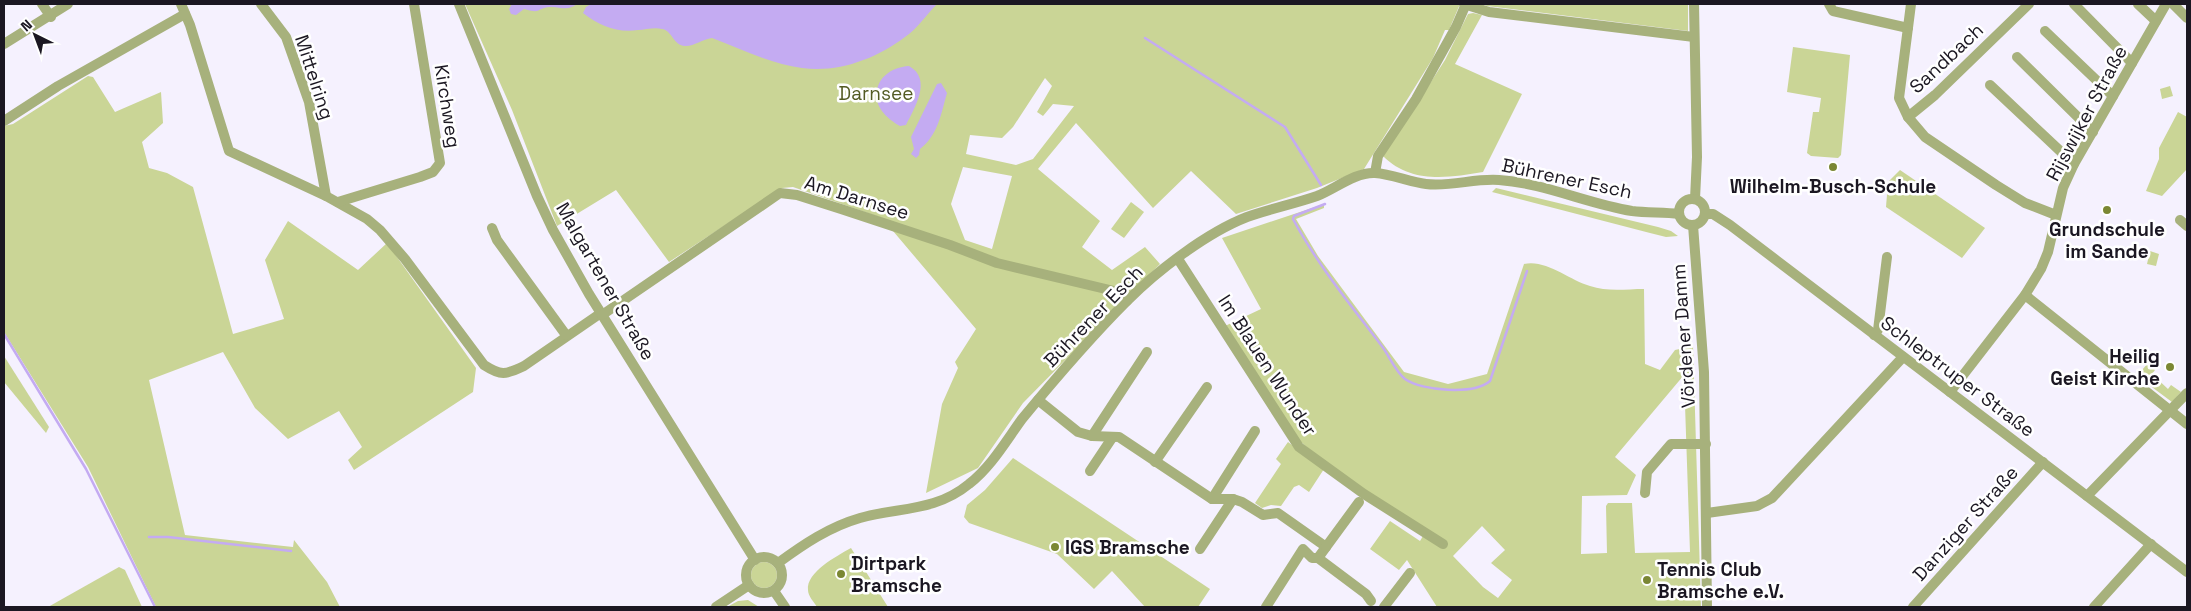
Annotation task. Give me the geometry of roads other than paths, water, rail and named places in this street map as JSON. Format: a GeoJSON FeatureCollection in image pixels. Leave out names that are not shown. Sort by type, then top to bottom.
{"type":"FeatureCollection","features":[{"type":"Feature","properties":{"kind":"street"},"geometry":{"type":"LineString","coordinates":[[42,4],[50,17]]}},
{"type":"Feature","properties":{"kind":"street"},"geometry":{"type":"LineString","coordinates":[[4,44],[68,4]]}},
{"type":"Feature","properties":{"kind":"street","name":"Mittelring"},"geometry":{"type":"LineString","coordinates":[[261,4],[286,37],[309,102],[326,196]]}},
{"type":"Feature","properties":{"kind":"street","name":"Kirchweg"},"geometry":{"type":"LineString","coordinates":[[338,202],[420,177],[433,172],[440,163],[414,4]]}},
{"type":"Feature","properties":{"kind":"street","name":"Malgartener Straße"},"geometry":{"type":"LineString","coordinates":[[458,4],[537,196],[553,230],[602,314],[755,560]]}},
{"type":"Feature","properties":{"kind":"street"},"geometry":{"type":"LineString","coordinates":[[1375,173],[1378,156],[1416,99],[1456,27],[1465,4],[1489,12],[1694,37]]}},
{"type":"Feature","properties":{"kind":"street"},"geometry":{"type":"LineString","coordinates":[[1694,4],[1697,157],[1695,199]]}},
{"type":"Feature","properties":{"kind":"street"},"geometry":{"type":"LineString","coordinates":[[1829,4],[1833,11],[1908,28]]}},
{"type":"Feature","properties":{"kind":"street"},"geometry":{"type":"LineString","coordinates":[[1911,4],[1899,98],[1908,117],[1925,137],[1996,185],[2025,203],[2056,215]]}},
{"type":"Feature","properties":{"kind":"street","name":"Sandbach"},"geometry":{"type":"LineString","coordinates":[[1908,117],[1935,95],[2029,4]]}},
{"type":"Feature","properties":{"kind":"street"},"geometry":{"type":"LineString","coordinates":[[2074,4],[2132,63]]}},
{"type":"Feature","properties":{"kind":"street"},"geometry":{"type":"LineString","coordinates":[[2138,4],[2156,21]]}},
{"type":"Feature","properties":{"kind":"street","name":"Rijswijker Straße"},"geometry":{"type":"LineString","coordinates":[[1950,392],[2025,295],[2041,269],[2048,252],[2063,188],[2074,164],[2166,4]]}},
{"type":"Feature","properties":{"kind":"street"},"geometry":{"type":"LineString","coordinates":[[2173,4],[2187,18]]}},
{"type":"Feature","properties":{"kind":"street"},"geometry":{"type":"LineString","coordinates":[[4,121],[184,7],[229,151],[326,196],[367,219],[380,230],[405,259],[484,365],[498,374],[510,372],[524,366],[566,335],[602,314]]}},
{"type":"Feature","properties":{"kind":"street"},"geometry":{"type":"LineString","coordinates":[[2045,30],[2113,96]]}},
{"type":"Feature","properties":{"kind":"street"},"geometry":{"type":"LineString","coordinates":[[2017,57],[2093,132]]}},
{"type":"Feature","properties":{"kind":"street"},"geometry":{"type":"LineString","coordinates":[[1990,85],[2074,164]]}},
{"type":"Feature","properties":{"kind":"street","name":"Bührener Esch"},"geometry":{"type":"LineString","coordinates":[[778,563],[833,527],[863,517],[921,508],[954,495],[970,484],[984,470],[1038,400],[1127,301],[1151,279],[1178,259],[1225,227],[1248,217],[1315,197],[1356,177],[1375,173],[1417,183],[1441,186],[1498,179],[1518,182],[1633,211],[1679,214]]}},
{"type":"Feature","properties":{"kind":"street","name":"Am Darnsee"},"geometry":{"type":"LineString","coordinates":[[602,314],[780,193],[797,195],[850,212],[950,245],[997,263],[1114,291],[1127,301]]}},
{"type":"Feature","properties":{"kind":"street"},"geometry":{"type":"LineString","coordinates":[[1695,199],[1704,206],[1706,214],[1700,223],[1693,225],[1683,221],[1679,214],[1684,203],[1695,199]]}},
{"type":"Feature","properties":{"kind":"street","name":"Schleptruper Straße"},"geometry":{"type":"LineString","coordinates":[[1706,214],[1713,214],[1722,219],[2187,572]]}},
{"type":"Feature","properties":{"kind":"street","name":"Vördener Damm"},"geometry":{"type":"LineString","coordinates":[[1693,225],[1704,372],[1707,607]]}},
{"type":"Feature","properties":{"kind":"street"},"geometry":{"type":"LineString","coordinates":[[492,228],[497,240],[566,335]]}},
{"type":"Feature","properties":{"kind":"street"},"geometry":{"type":"LineString","coordinates":[[1874,335],[1878,330],[1887,257]]}},
{"type":"Feature","properties":{"kind":"street","name":"Im Blauen Wunder"},"geometry":{"type":"LineString","coordinates":[[1178,259],[1299,447],[1364,494],[1443,544]]}},
{"type":"Feature","properties":{"kind":"street"},"geometry":{"type":"LineString","coordinates":[[2025,295],[2187,424]]}},
{"type":"Feature","properties":{"kind":"street"},"geometry":{"type":"LineString","coordinates":[[1092,436],[1147,352]]}},
{"type":"Feature","properties":{"kind":"street"},"geometry":{"type":"LineString","coordinates":[[1707,513],[1757,506],[1772,498],[1903,357]]}},
{"type":"Feature","properties":{"kind":"street"},"geometry":{"type":"LineString","coordinates":[[1155,462],[1207,387]]}},
{"type":"Feature","properties":{"kind":"street"},"geometry":{"type":"LineString","coordinates":[[2087,496],[2187,393]]}},
{"type":"Feature","properties":{"kind":"street"},"geometry":{"type":"LineString","coordinates":[[1038,400],[1078,432],[1092,436],[1112,438],[1118,436],[1212,499],[1233,499],[1263,514],[1278,514],[1326,547]]}},
{"type":"Feature","properties":{"kind":"street"},"geometry":{"type":"LineString","coordinates":[[1212,499],[1255,431]]}},
{"type":"Feature","properties":{"kind":"street"},"geometry":{"type":"LineString","coordinates":[[1090,471],[1112,438]]}},
{"type":"Feature","properties":{"kind":"street"},"geometry":{"type":"LineString","coordinates":[[1645,493],[1648,472],[1671,444],[1706,444]]}},
{"type":"Feature","properties":{"kind":"street","name":"Danziger Straße"},"geometry":{"type":"LineString","coordinates":[[1913,607],[2043,462]]}},
{"type":"Feature","properties":{"kind":"street"},"geometry":{"type":"LineString","coordinates":[[1200,549],[1233,499]]}},
{"type":"Feature","properties":{"kind":"street"},"geometry":{"type":"LineString","coordinates":[[1318,558],[1359,502]]}},
{"type":"Feature","properties":{"kind":"street"},"geometry":{"type":"LineString","coordinates":[[1266,607],[1303,549],[1309,536]]}},
{"type":"Feature","properties":{"kind":"street"},"geometry":{"type":"LineString","coordinates":[[2094,607],[2151,544]]}},
{"type":"Feature","properties":{"kind":"street"},"geometry":{"type":"LineString","coordinates":[[1303,549],[1312,558],[1318,558],[1366,594],[1367,604],[1377,602],[1380,607]]}},
{"type":"Feature","properties":{"kind":"street"},"geometry":{"type":"LineString","coordinates":[[767,557],[778,563],[783,578],[774,591],[760,593],[749,585],[746,574],[750,563],[767,557]]}},
{"type":"Feature","properties":{"kind":"street"},"geometry":{"type":"LineString","coordinates":[[1384,607],[1410,573]]}},
{"type":"Feature","properties":{"kind":"street"},"geometry":{"type":"LineString","coordinates":[[716,607],[749,585]]}},
{"type":"Feature","properties":{"kind":"street"},"geometry":{"type":"LineString","coordinates":[[774,591],[785,607]]}},
{"type":"Feature","properties":{"kind":"waterway"},"geometry":{"type":"LineString","coordinates":[[1145,38],[1285,127],[1321,185]]}},
{"type":"Feature","properties":{"kind":"waterway"},"geometry":{"type":"LineString","coordinates":[[1325,204],[1294,216],[1293,219],[1323,268],[1384,349],[1398,372],[1405,379],[1413,383],[1435,389],[1461,390],[1490,381],[1527,271]]}},
{"type":"Feature","properties":{"kind":"waterway"},"geometry":{"type":"LineString","coordinates":[[4,334],[86,469],[155,607]]}},
{"type":"Feature","properties":{"kind":"waterway"},"geometry":{"type":"LineString","coordinates":[[149,537],[168,537],[291,551]]}},
{"type":"Feature","properties":{"kind":"place","name":"Wilhelm-Busch-Schule"},"geometry":{"type":"Point","coordinates":[1833,167]}},
{"type":"Feature","properties":{"kind":"place","name":"Grundschule im Sande"},"geometry":{"type":"Point","coordinates":[2107,210]}},
{"type":"Feature","properties":{"kind":"place","name":"Heilig Geist Kirche"},"geometry":{"type":"Point","coordinates":[2170,367]}},
{"type":"Feature","properties":{"kind":"place","name":"IGS Bramsche"},"geometry":{"type":"Point","coordinates":[1055,547]}},
{"type":"Feature","properties":{"kind":"place","name":"Dirtpark Bramsche"},"geometry":{"type":"Point","coordinates":[841,574]}},
{"type":"Feature","properties":{"kind":"place","name":"Tennis Club Bramsche e.V."},"geometry":{"type":"Point","coordinates":[1647,580]}},
{"type":"Feature","properties":{"kind":"park label","name":"Darnsee"},"geometry":{"type":"Point","coordinates":[876,93]}}]}
